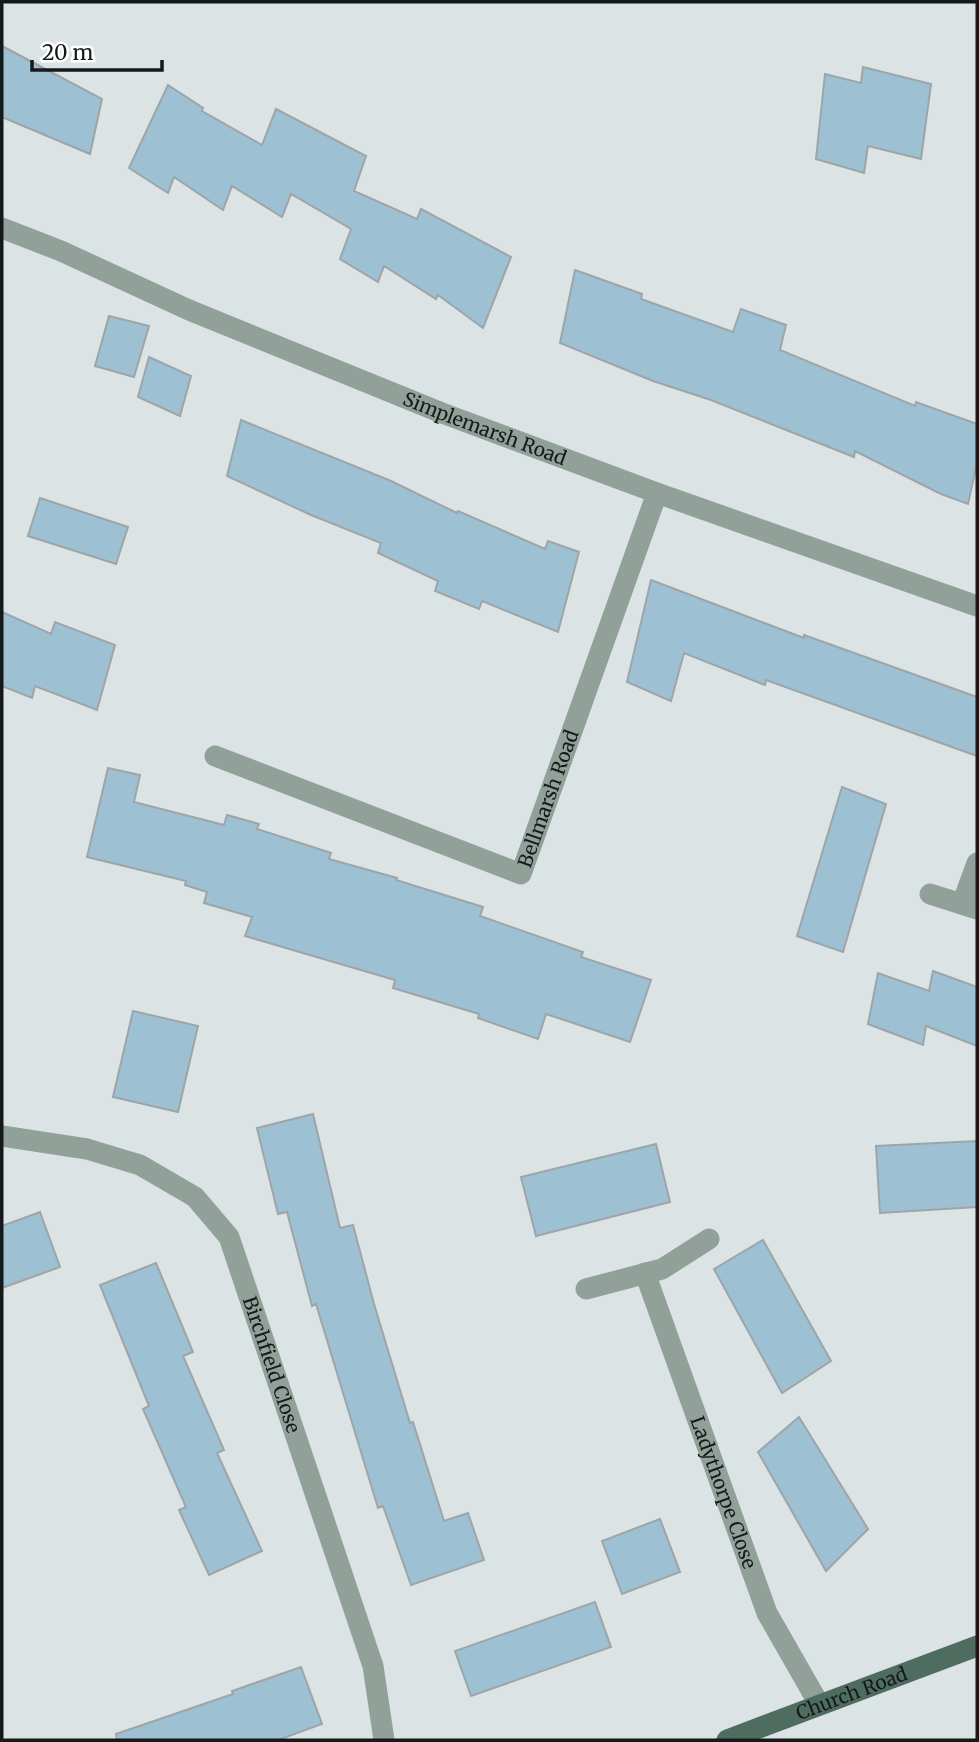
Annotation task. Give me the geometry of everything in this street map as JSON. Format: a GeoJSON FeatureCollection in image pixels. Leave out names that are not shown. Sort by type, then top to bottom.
{"type":"FeatureCollection","features":[{"type":"Feature","properties":{"kind":"main road","name":"Church Road"},"geometry":{"type":"LineString","coordinates":[[727,1740],[977,1646]]}},
{"type":"Feature","properties":{"kind":"street","name":"Simplemarsh Road"},"geometry":{"type":"LineString","coordinates":[[2,228],[61,251],[189,310],[429,408],[657,493],[977,606]]}},
{"type":"Feature","properties":{"kind":"street","name":"Bellmarsh Road"},"geometry":{"type":"LineString","coordinates":[[215,756],[521,874],[657,493]]}},
{"type":"Feature","properties":{"kind":"street"},"geometry":{"type":"LineString","coordinates":[[930,894],[970,907],[977,863]]}},
{"type":"Feature","properties":{"kind":"street","name":"Birchfield Close"},"geometry":{"type":"LineString","coordinates":[[2,1136],[87,1149],[140,1165],[195,1196],[229,1237],[373,1666],[384,1740]]}},
{"type":"Feature","properties":{"kind":"street"},"geometry":{"type":"LineString","coordinates":[[586,1289],[662,1269],[709,1239]]}},
{"type":"Feature","properties":{"kind":"street","name":"Ladythorpe Close"},"geometry":{"type":"LineString","coordinates":[[645,1273],[767,1613],[819,1704]]}},
{"type":"Feature","properties":{"kind":"building"},"geometry":{"type":"Polygon","coordinates":[[[2,46],[102,99],[90,154],[2,117],[2,46]]]}},
{"type":"Feature","properties":{"kind":"building"},"geometry":{"type":"Polygon","coordinates":[[[863,67],[931,84],[921,159],[868,146],[864,173],[816,159],[825,74],[861,83],[863,67]]]}},
{"type":"Feature","properties":{"kind":"building"},"geometry":{"type":"Polygon","coordinates":[[[168,85],[203,108],[202,111],[262,145],[276,109],[366,156],[354,191],[417,219],[421,209],[511,257],[483,328],[438,295],[436,299],[384,266],[378,282],[340,259],[351,229],[291,194],[282,217],[232,186],[223,210],[174,177],[168,193],[129,168],[168,85]]]}},
{"type":"Feature","properties":{"kind":"building"},"geometry":{"type":"Polygon","coordinates":[[[575,270],[642,294],[641,299],[733,332],[741,309],[786,325],[780,350],[915,406],[916,402],[977,424],[977,463],[968,504],[941,494],[855,451],[854,457],[560,343],[575,270]]]}},
{"type":"Feature","properties":{"kind":"building"},"geometry":{"type":"Polygon","coordinates":[[[109,316],[149,326],[134,377],[95,366],[109,316]]]}},
{"type":"Feature","properties":{"kind":"building"},"geometry":{"type":"Polygon","coordinates":[[[149,357],[191,376],[180,416],[138,397],[149,357]]]}},
{"type":"Feature","properties":{"kind":"building"},"geometry":{"type":"Polygon","coordinates":[[[241,420],[391,481],[457,513],[458,511],[545,549],[548,541],[579,552],[558,632],[482,601],[479,609],[435,591],[438,581],[378,553],[381,543],[311,515],[227,476],[241,420]]]}},
{"type":"Feature","properties":{"kind":"building"},"geometry":{"type":"Polygon","coordinates":[[[40,498],[128,527],[116,564],[28,536],[40,498]]]}},
{"type":"Feature","properties":{"kind":"building"},"geometry":{"type":"Polygon","coordinates":[[[651,580],[804,638],[804,635],[977,697],[977,756],[766,680],[765,685],[684,653],[671,701],[627,682],[651,580]]]}},
{"type":"Feature","properties":{"kind":"building"},"geometry":{"type":"Polygon","coordinates":[[[2,612],[51,634],[55,622],[115,645],[97,710],[35,686],[32,698],[2,686],[2,612]]]}},
{"type":"Feature","properties":{"kind":"building"},"geometry":{"type":"Polygon","coordinates":[[[108,768],[140,775],[134,802],[224,825],[227,815],[259,824],[257,829],[331,853],[329,859],[483,907],[480,916],[583,952],[581,957],[651,980],[630,1042],[546,1014],[538,1039],[478,1018],[479,1014],[393,988],[395,980],[245,936],[252,917],[204,903],[207,892],[185,885],[186,881],[87,857],[108,768]]]}},
{"type":"Feature","properties":{"kind":"building"},"geometry":{"type":"Polygon","coordinates":[[[842,787],[886,804],[843,952],[797,936],[842,787]]]}},
{"type":"Feature","properties":{"kind":"building"},"geometry":{"type":"Polygon","coordinates":[[[933,971],[977,987],[977,1046],[926,1026],[923,1045],[868,1024],[878,973],[929,991],[933,971]]]}},
{"type":"Feature","properties":{"kind":"building"},"geometry":{"type":"Polygon","coordinates":[[[133,1011],[198,1026],[178,1112],[113,1097],[133,1011]]]}},
{"type":"Feature","properties":{"kind":"building"},"geometry":{"type":"Polygon","coordinates":[[[313,1114],[340,1228],[353,1225],[410,1423],[413,1422],[444,1521],[468,1513],[484,1560],[411,1585],[383,1506],[378,1508],[316,1304],[312,1306],[287,1212],[278,1214],[257,1128],[313,1114]]]}},
{"type":"Feature","properties":{"kind":"building"},"geometry":{"type":"Polygon","coordinates":[[[977,1141],[977,1207],[880,1213],[876,1146],[977,1141]]]}},
{"type":"Feature","properties":{"kind":"building"},"geometry":{"type":"Polygon","coordinates":[[[656,1144],[670,1202],[536,1236],[521,1177],[656,1144]]]}},
{"type":"Feature","properties":{"kind":"building"},"geometry":{"type":"Polygon","coordinates":[[[40,1212],[60,1267],[2,1288],[2,1226],[40,1212]]]}},
{"type":"Feature","properties":{"kind":"building"},"geometry":{"type":"Polygon","coordinates":[[[763,1240],[831,1361],[782,1393],[714,1269],[763,1240]]]}},
{"type":"Feature","properties":{"kind":"building"},"geometry":{"type":"Polygon","coordinates":[[[156,1263],[193,1352],[183,1356],[224,1450],[217,1453],[262,1551],[209,1575],[179,1510],[186,1507],[143,1409],[149,1406],[100,1285],[156,1263]]]}},
{"type":"Feature","properties":{"kind":"building"},"geometry":{"type":"Polygon","coordinates":[[[799,1417],[868,1529],[826,1571],[758,1452],[799,1417]]]}},
{"type":"Feature","properties":{"kind":"building"},"geometry":{"type":"Polygon","coordinates":[[[660,1519],[680,1572],[622,1594],[602,1541],[660,1519]]]}},
{"type":"Feature","properties":{"kind":"building"},"geometry":{"type":"Polygon","coordinates":[[[595,1602],[611,1647],[471,1696],[455,1651],[595,1602]]]}},
{"type":"Feature","properties":{"kind":"building"},"geometry":{"type":"Polygon","coordinates":[[[301,1667],[322,1724],[278,1740],[117,1740],[116,1734],[233,1694],[232,1691],[301,1667]]]}}]}
